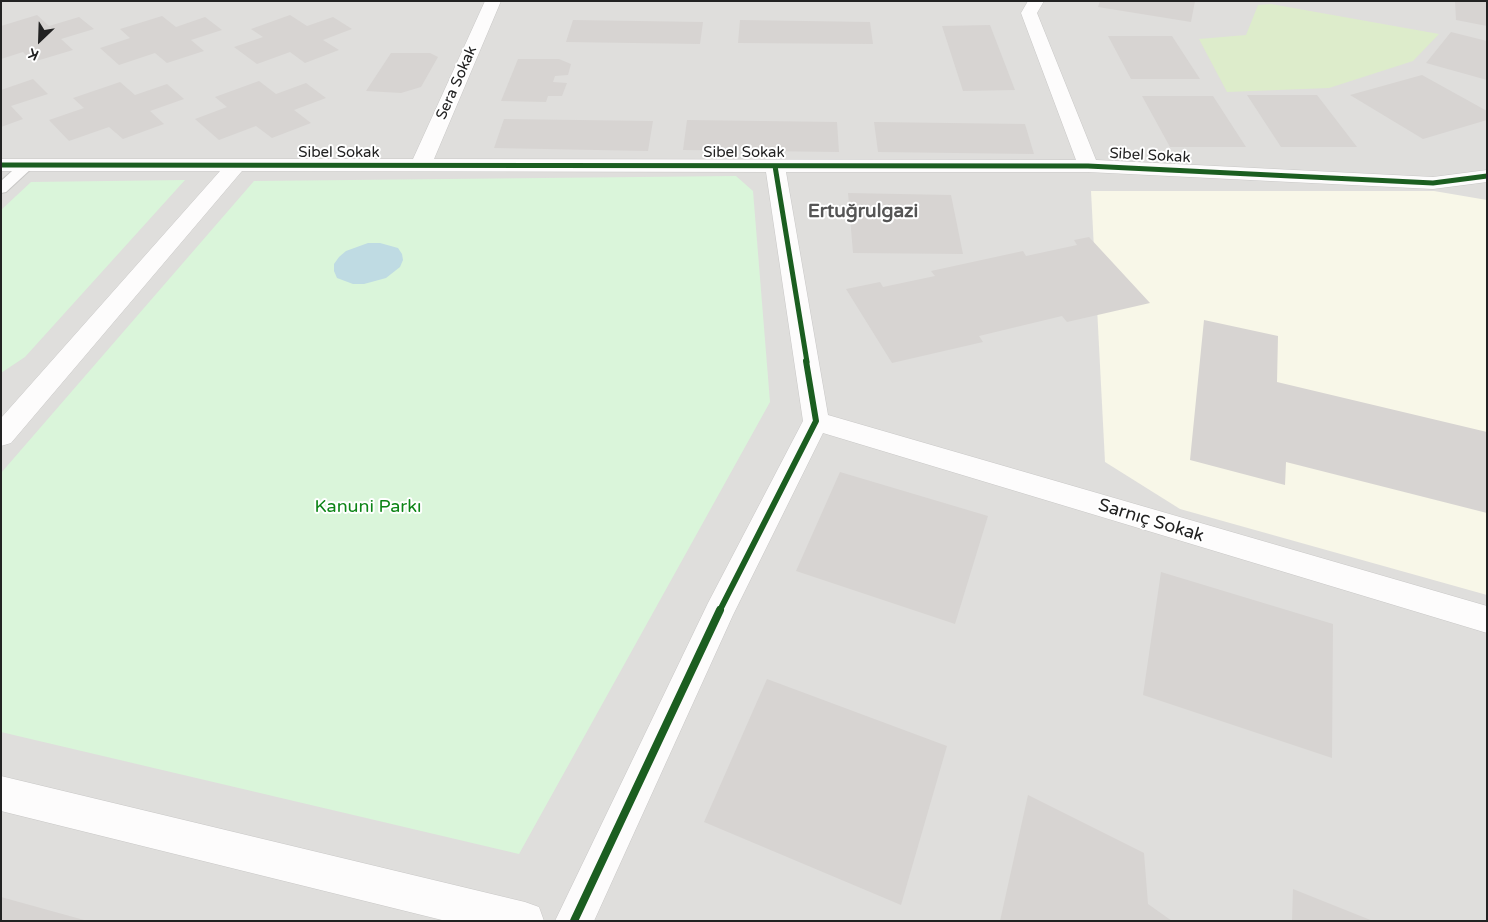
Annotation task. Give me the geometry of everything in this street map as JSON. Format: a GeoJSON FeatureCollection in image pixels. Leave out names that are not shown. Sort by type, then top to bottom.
{"type":"FeatureCollection","features":[{"type":"Feature","properties":{"kind":"street","name":"Sera Sokak"},"geometry":{"type":"LineString","coordinates":[[421,165],[492,1]]}},
{"type":"Feature","properties":{"kind":"street"},"geometry":{"type":"LineString","coordinates":[[1036,1],[1029,13],[1088,166]]}},
{"type":"Feature","properties":{"kind":"street","name":"Sibel Sokak"},"geometry":{"type":"LineString","coordinates":[[1,165],[1088,166],[1433,182],[1487,176]]}},
{"type":"Feature","properties":{"kind":"street"},"geometry":{"type":"LineString","coordinates":[[1,436],[237,165]]}},
{"type":"Feature","properties":{"kind":"street"},"geometry":{"type":"LineString","coordinates":[[574,921],[719,612],[816,421],[775,166]]}},
{"type":"Feature","properties":{"kind":"street","name":"Sarnıç Sokak"},"geometry":{"type":"LineString","coordinates":[[816,421],[1487,620]]}},
{"type":"Feature","properties":{"kind":"street"},"geometry":{"type":"LineString","coordinates":[[1,793],[525,921]]}},
{"type":"Feature","properties":{"kind":"lane"},"geometry":{"type":"LineString","coordinates":[[1,190],[27,165]]}},
{"type":"Feature","properties":{"kind":"shaded area"},"geometry":{"type":"Polygon","coordinates":[[[1,1],[1487,1],[1487,921],[1,921],[1,1]]]}},
{"type":"Feature","properties":{"kind":"shaded area"},"geometry":{"type":"Polygon","coordinates":[[[1091,191],[1434,191],[1487,200],[1487,595],[1180,509],[1105,462],[1091,191]]]}},
{"type":"Feature","properties":{"kind":"green space"},"geometry":{"type":"Polygon","coordinates":[[[1271,4],[1439,34],[1413,61],[1329,88],[1227,92],[1199,39],[1246,35],[1258,5],[1271,4]]]}},
{"type":"Feature","properties":{"kind":"green space","name":"Kanuni Parkı"},"geometry":{"type":"Polygon","coordinates":[[[736,176],[753,191],[770,402],[519,854],[1,732],[1,473],[254,181],[736,176]]]}},
{"type":"Feature","properties":{"kind":"green space"},"geometry":{"type":"Polygon","coordinates":[[[185,180],[25,357],[1,373],[1,210],[31,182],[185,180]]]}},
{"type":"Feature","properties":{"kind":"water"},"geometry":{"type":"Polygon","coordinates":[[[368,243],[380,243],[398,248],[403,260],[400,267],[386,278],[364,284],[353,284],[337,278],[334,264],[339,257],[346,251],[368,243]]]}},
{"type":"Feature","properties":{"kind":"building"},"geometry":{"type":"Polygon","coordinates":[[[1100,1],[1195,1],[1191,22],[1098,7],[1100,1]]]}},
{"type":"Feature","properties":{"kind":"building"},"geometry":{"type":"Polygon","coordinates":[[[1455,1],[1487,1],[1487,26],[1456,20],[1455,1]]]}},
{"type":"Feature","properties":{"kind":"building"},"geometry":{"type":"Polygon","coordinates":[[[37,15],[49,26],[79,17],[94,29],[61,39],[73,50],[33,62],[23,52],[1,59],[1,26],[37,15]]]}},
{"type":"Feature","properties":{"kind":"building"},"geometry":{"type":"Polygon","coordinates":[[[290,15],[307,26],[333,17],[352,29],[323,40],[339,50],[305,63],[290,52],[257,64],[234,47],[263,37],[251,29],[290,15]]]}},
{"type":"Feature","properties":{"kind":"building"},"geometry":{"type":"Polygon","coordinates":[[[162,16],[176,27],[205,17],[222,30],[191,40],[204,51],[167,63],[155,53],[119,65],[100,48],[130,38],[120,29],[162,16]]]}},
{"type":"Feature","properties":{"kind":"building"},"geometry":{"type":"Polygon","coordinates":[[[573,20],[703,22],[700,44],[566,42],[573,20]]]}},
{"type":"Feature","properties":{"kind":"building"},"geometry":{"type":"Polygon","coordinates":[[[740,20],[870,22],[873,44],[738,43],[740,20]]]}},
{"type":"Feature","properties":{"kind":"building"},"geometry":{"type":"Polygon","coordinates":[[[990,25],[1015,90],[963,91],[942,26],[990,25]]]}},
{"type":"Feature","properties":{"kind":"building"},"geometry":{"type":"Polygon","coordinates":[[[1451,32],[1487,41],[1487,80],[1426,63],[1451,32]]]}},
{"type":"Feature","properties":{"kind":"building"},"geometry":{"type":"Polygon","coordinates":[[[1108,36],[1172,36],[1200,79],[1131,79],[1108,36]]]}},
{"type":"Feature","properties":{"kind":"building"},"geometry":{"type":"Polygon","coordinates":[[[391,53],[430,53],[438,57],[421,87],[401,93],[366,91],[391,53]]]}},
{"type":"Feature","properties":{"kind":"building"},"geometry":{"type":"Polygon","coordinates":[[[518,59],[559,59],[571,64],[568,75],[555,76],[553,82],[567,83],[562,96],[548,96],[546,102],[501,101],[518,59]]]}},
{"type":"Feature","properties":{"kind":"building"},"geometry":{"type":"Polygon","coordinates":[[[1422,75],[1487,111],[1487,120],[1423,139],[1350,95],[1422,75]]]}},
{"type":"Feature","properties":{"kind":"building"},"geometry":{"type":"Polygon","coordinates":[[[33,79],[48,94],[11,106],[23,119],[1,127],[1,90],[33,79]]]}},
{"type":"Feature","properties":{"kind":"building"},"geometry":{"type":"Polygon","coordinates":[[[259,81],[276,94],[306,83],[326,98],[294,110],[311,123],[272,138],[256,126],[219,140],[195,119],[227,107],[215,97],[259,81]]]}},
{"type":"Feature","properties":{"kind":"building"},"geometry":{"type":"Polygon","coordinates":[[[120,82],[135,95],[167,84],[184,99],[150,111],[164,124],[123,139],[109,127],[69,141],[49,120],[84,108],[73,98],[120,82]]]}},
{"type":"Feature","properties":{"kind":"building"},"geometry":{"type":"Polygon","coordinates":[[[1247,95],[1317,95],[1357,147],[1281,147],[1247,95]]]}},
{"type":"Feature","properties":{"kind":"building"},"geometry":{"type":"Polygon","coordinates":[[[1142,96],[1213,96],[1246,147],[1170,147],[1142,96]]]}},
{"type":"Feature","properties":{"kind":"building"},"geometry":{"type":"Polygon","coordinates":[[[504,119],[653,121],[648,151],[494,148],[504,119]]]}},
{"type":"Feature","properties":{"kind":"building"},"geometry":{"type":"Polygon","coordinates":[[[687,120],[837,122],[839,152],[683,150],[687,120]]]}},
{"type":"Feature","properties":{"kind":"building"},"geometry":{"type":"Polygon","coordinates":[[[874,122],[1025,124],[1034,154],[878,152],[874,122]]]}},
{"type":"Feature","properties":{"kind":"building"},"geometry":{"type":"Polygon","coordinates":[[[848,193],[951,195],[963,254],[853,253],[848,193]]]}},
{"type":"Feature","properties":{"kind":"building"},"geometry":{"type":"Polygon","coordinates":[[[1089,237],[1150,303],[1067,322],[1062,316],[979,336],[983,342],[892,363],[846,289],[880,282],[883,287],[935,276],[931,271],[1023,251],[1026,256],[1077,245],[1074,240],[1089,237]]]}},
{"type":"Feature","properties":{"kind":"building"},"geometry":{"type":"Polygon","coordinates":[[[1204,320],[1278,336],[1277,382],[1487,432],[1487,513],[1286,462],[1285,485],[1190,460],[1204,320]]]}},
{"type":"Feature","properties":{"kind":"building"},"geometry":{"type":"Polygon","coordinates":[[[840,472],[988,516],[955,624],[796,571],[840,472]]]}},
{"type":"Feature","properties":{"kind":"building"},"geometry":{"type":"Polygon","coordinates":[[[1161,572],[1333,624],[1332,758],[1143,695],[1161,572]]]}},
{"type":"Feature","properties":{"kind":"building"},"geometry":{"type":"Polygon","coordinates":[[[767,679],[947,746],[901,905],[704,822],[767,679]]]}},
{"type":"Feature","properties":{"kind":"building"},"geometry":{"type":"Polygon","coordinates":[[[1028,795],[1144,853],[1148,904],[1172,921],[1000,921],[1028,795]]]}},
{"type":"Feature","properties":{"kind":"building"},"geometry":{"type":"Polygon","coordinates":[[[1293,889],[1373,921],[1292,921],[1293,889]]]}},
{"type":"Feature","properties":{"kind":"building"},"geometry":{"type":"Polygon","coordinates":[[[1,897],[84,920],[84,921],[1,921],[1,897]]]}},
{"type":"Feature","properties":{"kind":"cycle path"},"geometry":{"type":"LineString","coordinates":[[1,165],[1088,166],[1433,183],[1487,176]]}},
{"type":"Feature","properties":{"kind":"cycle path"},"geometry":{"type":"LineString","coordinates":[[574,921],[719,612],[816,421],[775,166]]}},
{"type":"Feature","properties":{"kind":"district","name":"Ertuğrulgazi"},"geometry":{"type":"Point","coordinates":[863,212]}}]}
